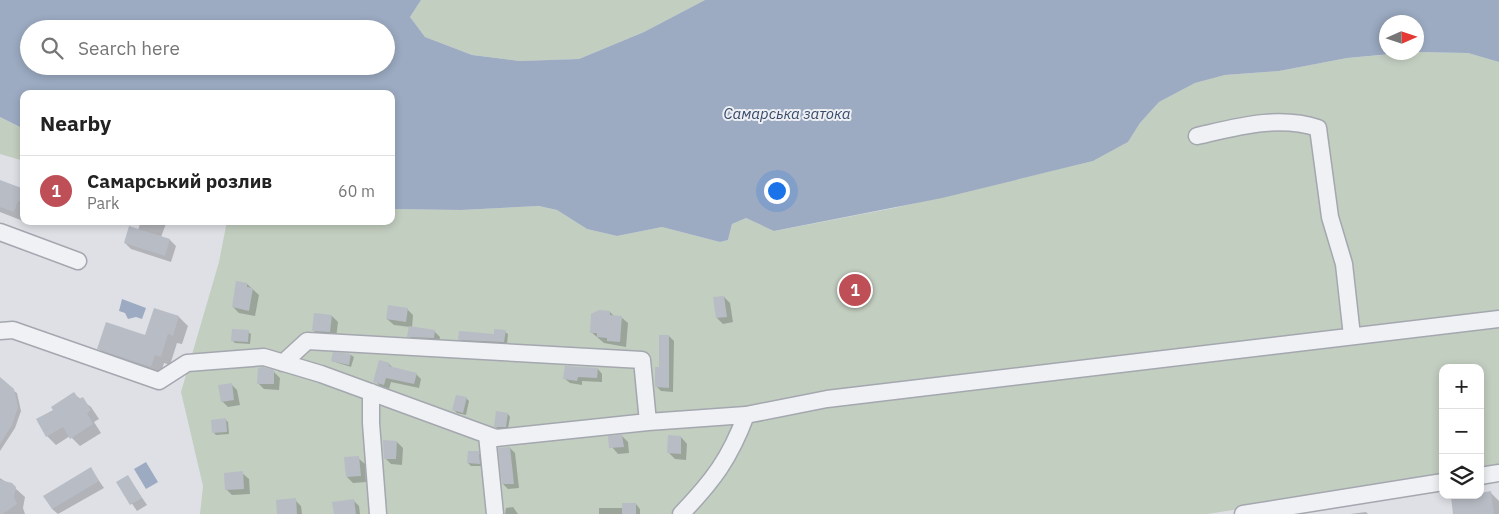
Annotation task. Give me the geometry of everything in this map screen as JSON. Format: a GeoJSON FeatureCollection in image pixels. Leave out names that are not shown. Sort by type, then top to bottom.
{"type":"FeatureCollection","features":[{"type":"Feature","properties":{"kind":"street"},"geometry":{"type":"LineString","coordinates":[[1197,136],[1257,122],[1306,124],[1318,128],[1330,218],[1344,264],[1352,336]]}},
{"type":"Feature","properties":{"kind":"street"},"geometry":{"type":"LineString","coordinates":[[0,232],[78,261]]}},
{"type":"Feature","properties":{"kind":"street"},"geometry":{"type":"LineString","coordinates":[[0,331],[14,330],[159,381],[187,363],[257,357],[283,362],[496,438],[648,422],[746,415],[827,400],[1499,319]]}},
{"type":"Feature","properties":{"kind":"street"},"geometry":{"type":"LineString","coordinates":[[283,362],[307,341],[642,360],[648,422]]}},
{"type":"Feature","properties":{"kind":"street"},"geometry":{"type":"LineString","coordinates":[[371,392],[371,423],[378,514]]}},
{"type":"Feature","properties":{"kind":"street"},"geometry":{"type":"LineString","coordinates":[[681,514],[711,483],[735,444],[746,415]]}},
{"type":"Feature","properties":{"kind":"street"},"geometry":{"type":"LineString","coordinates":[[487,435],[495,514]]}},
{"type":"Feature","properties":{"kind":"street"},"geometry":{"type":"LineString","coordinates":[[1484,475],[1499,473]]}},
{"type":"Feature","properties":{"kind":"street"},"geometry":{"type":"LineString","coordinates":[[1243,514],[1439,483]]}},
{"type":"Feature","properties":{"kind":"green space"},"geometry":{"type":"Polygon","coordinates":[[[421,0],[705,0],[644,32],[579,59],[519,61],[472,55],[425,37],[410,17],[421,0]]]}},
{"type":"Feature","properties":{"kind":"green space"},"geometry":{"type":"Polygon","coordinates":[[[1424,52],[1468,53],[1499,62],[1499,468],[1484,470],[1484,364],[1439,364],[1439,477],[1208,514],[200,514],[203,486],[181,392],[219,262],[226,225],[395,225],[395,209],[461,210],[539,206],[557,210],[587,229],[617,236],[662,227],[720,242],[728,240],[732,224],[746,218],[775,231],[894,208],[1093,161],[1128,142],[1140,123],[1159,102],[1195,83],[1225,75],[1279,71],[1347,58],[1379,55],[1379,60],[1424,60],[1424,52]]]}},
{"type":"Feature","properties":{"kind":"green space"},"geometry":{"type":"Polygon","coordinates":[[[0,117],[20,127],[20,160],[0,154],[0,117]]]}},
{"type":"Feature","properties":{"kind":"water","name":"Самарська затока"},"geometry":{"type":"Polygon","coordinates":[[[0,0],[421,0],[410,17],[425,37],[472,55],[519,61],[579,59],[644,32],[705,0],[1499,0],[1499,62],[1468,53],[1424,52],[1424,15],[1379,15],[1379,55],[1347,58],[1279,71],[1225,75],[1195,83],[1159,102],[1140,123],[1128,142],[1093,161],[942,198],[774,231],[746,218],[732,224],[728,240],[720,242],[662,227],[617,236],[587,229],[557,210],[539,206],[461,210],[395,209],[395,90],[20,90],[20,127],[0,117],[0,0]]]}},
{"type":"Feature","properties":{"kind":"water"},"geometry":{"type":"Polygon","coordinates":[[[122,299],[146,308],[142,319],[136,317],[128,319],[125,313],[119,311],[122,299]]]}},
{"type":"Feature","properties":{"kind":"water"},"geometry":{"type":"Polygon","coordinates":[[[146,462],[158,482],[146,489],[134,469],[146,462]]]}},
{"type":"Feature","properties":{"kind":"building"},"geometry":{"type":"Polygon","coordinates":[[[0,180],[20,188],[20,202],[18,201],[14,212],[0,207],[0,180]]]}},
{"type":"Feature","properties":{"kind":"building"},"geometry":{"type":"Polygon","coordinates":[[[129,226],[170,239],[165,256],[124,243],[129,226]]]}},
{"type":"Feature","properties":{"kind":"building"},"geometry":{"type":"Polygon","coordinates":[[[236,281],[247,283],[247,287],[253,288],[249,311],[232,307],[236,281]]]}},
{"type":"Feature","properties":{"kind":"building"},"geometry":{"type":"Polygon","coordinates":[[[724,296],[727,317],[716,318],[713,297],[724,296]]]}},
{"type":"Feature","properties":{"kind":"building"},"geometry":{"type":"Polygon","coordinates":[[[388,305],[408,308],[406,322],[386,319],[388,305]]]}},
{"type":"Feature","properties":{"kind":"building"},"geometry":{"type":"Polygon","coordinates":[[[154,308],[179,316],[173,336],[168,334],[161,357],[155,355],[151,367],[97,349],[106,322],[145,335],[154,308]]]}},
{"type":"Feature","properties":{"kind":"building"},"geometry":{"type":"Polygon","coordinates":[[[599,310],[610,311],[610,315],[622,316],[620,342],[607,341],[607,338],[597,337],[597,333],[590,333],[591,314],[599,310]]]}},
{"type":"Feature","properties":{"kind":"building"},"geometry":{"type":"Polygon","coordinates":[[[314,313],[332,315],[330,332],[312,331],[314,313]]]}},
{"type":"Feature","properties":{"kind":"building"},"geometry":{"type":"Polygon","coordinates":[[[409,326],[435,330],[434,338],[407,337],[409,326]]]}},
{"type":"Feature","properties":{"kind":"building"},"geometry":{"type":"Polygon","coordinates":[[[232,329],[249,330],[248,342],[231,341],[232,329]]]}},
{"type":"Feature","properties":{"kind":"building"},"geometry":{"type":"Polygon","coordinates":[[[494,329],[506,330],[504,342],[458,340],[459,331],[494,334],[494,329]]]}},
{"type":"Feature","properties":{"kind":"building"},"geometry":{"type":"Polygon","coordinates":[[[659,335],[669,335],[669,388],[655,387],[655,367],[659,367],[659,335]]]}},
{"type":"Feature","properties":{"kind":"building"},"geometry":{"type":"Polygon","coordinates":[[[333,352],[351,354],[349,365],[331,361],[333,352]]]}},
{"type":"Feature","properties":{"kind":"building"},"geometry":{"type":"Polygon","coordinates":[[[379,360],[390,363],[389,366],[417,373],[414,384],[386,378],[384,385],[373,382],[379,360]]]}},
{"type":"Feature","properties":{"kind":"building"},"geometry":{"type":"Polygon","coordinates":[[[565,366],[598,368],[597,378],[578,377],[577,381],[563,379],[565,366]]]}},
{"type":"Feature","properties":{"kind":"building"},"geometry":{"type":"Polygon","coordinates":[[[263,367],[274,370],[274,384],[257,384],[258,368],[263,367]]]}},
{"type":"Feature","properties":{"kind":"building"},"geometry":{"type":"Polygon","coordinates":[[[0,377],[14,389],[18,407],[12,425],[0,444],[0,377]]]}},
{"type":"Feature","properties":{"kind":"building"},"geometry":{"type":"Polygon","coordinates":[[[232,383],[234,400],[221,402],[218,385],[232,383]]]}},
{"type":"Feature","properties":{"kind":"building"},"geometry":{"type":"Polygon","coordinates":[[[74,392],[79,399],[83,397],[91,410],[87,413],[93,424],[70,439],[63,427],[46,437],[36,419],[53,410],[51,407],[74,392]]]}},
{"type":"Feature","properties":{"kind":"building"},"geometry":{"type":"Polygon","coordinates":[[[456,395],[467,397],[463,413],[452,410],[456,395]]]}},
{"type":"Feature","properties":{"kind":"building"},"geometry":{"type":"Polygon","coordinates":[[[496,411],[508,413],[506,427],[494,427],[496,411]]]}},
{"type":"Feature","properties":{"kind":"building"},"geometry":{"type":"Polygon","coordinates":[[[226,418],[227,432],[212,433],[211,420],[226,418]]]}},
{"type":"Feature","properties":{"kind":"building"},"geometry":{"type":"Polygon","coordinates":[[[622,435],[624,447],[609,448],[608,436],[622,435]]]}},
{"type":"Feature","properties":{"kind":"building"},"geometry":{"type":"Polygon","coordinates":[[[668,435],[681,436],[681,454],[667,453],[668,435]]]}},
{"type":"Feature","properties":{"kind":"building"},"geometry":{"type":"Polygon","coordinates":[[[383,440],[397,441],[396,459],[384,459],[383,440]]]}},
{"type":"Feature","properties":{"kind":"building"},"geometry":{"type":"Polygon","coordinates":[[[510,447],[514,484],[502,484],[498,448],[510,447]]]}},
{"type":"Feature","properties":{"kind":"building"},"geometry":{"type":"Polygon","coordinates":[[[468,451],[479,451],[480,464],[467,463],[468,451]]]}},
{"type":"Feature","properties":{"kind":"building"},"geometry":{"type":"Polygon","coordinates":[[[359,456],[361,476],[346,477],[344,457],[359,456]]]}},
{"type":"Feature","properties":{"kind":"building"},"geometry":{"type":"Polygon","coordinates":[[[91,467],[99,481],[52,509],[43,496],[91,467]]]}},
{"type":"Feature","properties":{"kind":"building"},"geometry":{"type":"Polygon","coordinates":[[[243,471],[244,489],[225,490],[224,473],[243,471]]]}},
{"type":"Feature","properties":{"kind":"building"},"geometry":{"type":"Polygon","coordinates":[[[128,475],[142,498],[130,505],[116,482],[128,475]]]}},
{"type":"Feature","properties":{"kind":"building"},"geometry":{"type":"Polygon","coordinates":[[[0,480],[12,483],[16,487],[14,497],[17,504],[3,514],[0,514],[0,480]]]}},
{"type":"Feature","properties":{"kind":"building"},"geometry":{"type":"Polygon","coordinates":[[[1491,491],[1494,514],[1453,514],[1451,499],[1484,499],[1484,492],[1491,491]]]}},
{"type":"Feature","properties":{"kind":"building"},"geometry":{"type":"Polygon","coordinates":[[[296,498],[297,514],[277,514],[276,500],[296,498]]]}},
{"type":"Feature","properties":{"kind":"building"},"geometry":{"type":"Polygon","coordinates":[[[354,499],[356,514],[334,514],[332,502],[354,499]]]}},
{"type":"Feature","properties":{"kind":"building"},"geometry":{"type":"Polygon","coordinates":[[[622,503],[636,503],[636,514],[622,514],[622,503]]]}},
{"type":"Feature","properties":{"kind":"place","name":"Самарський розлив"},"geometry":{"type":"Point","coordinates":[855,290]}}]}
